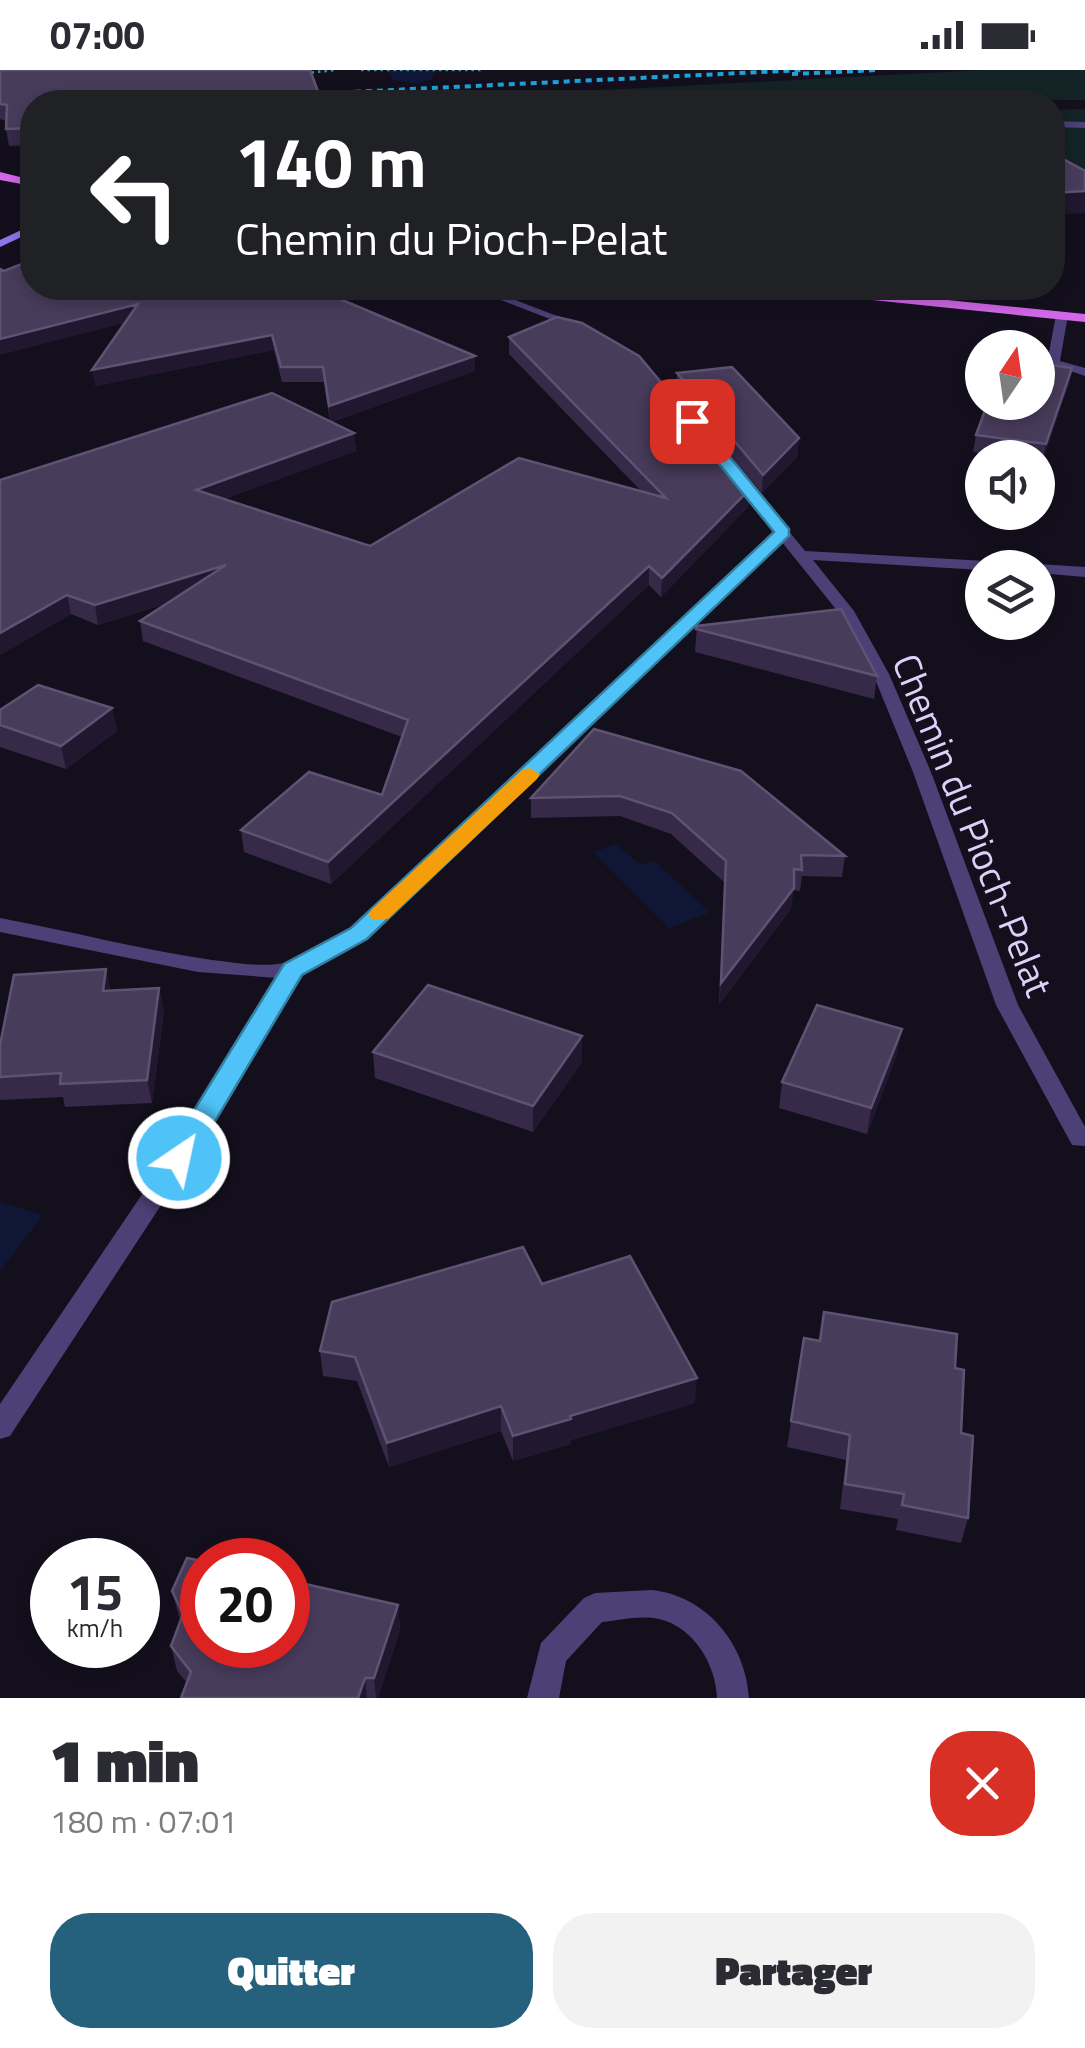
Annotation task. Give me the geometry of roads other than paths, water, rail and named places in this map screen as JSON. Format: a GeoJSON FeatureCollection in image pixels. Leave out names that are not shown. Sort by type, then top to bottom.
{"type":"FeatureCollection","features":[{"type":"Feature","properties":{"kind":"main road"},"geometry":{"type":"LineString","coordinates":[[0,162],[16,165]]}},
{"type":"Feature","properties":{"kind":"main road"},"geometry":{"type":"LineString","coordinates":[[913,300],[1085,318]]}},
{"type":"Feature","properties":{"kind":"main road"},"geometry":{"type":"LineString","coordinates":[[996,300],[1085,309]]}},
{"type":"Feature","properties":{"kind":"street"},"geometry":{"type":"LineString","coordinates":[[506,300],[599,336]]}},
{"type":"Feature","properties":{"kind":"street"},"geometry":{"type":"LineString","coordinates":[[1062,315],[1053,363],[1085,372]]}},
{"type":"Feature","properties":{"kind":"street","name":"Chemin du Pioch-Pelat"},"geometry":{"type":"LineString","coordinates":[[725,462],[846,611],[881,674],[922,772],[1007,1005],[1080,1139]]}},
{"type":"Feature","properties":{"kind":"street"},"geometry":{"type":"LineString","coordinates":[[5,1411],[212,1110],[293,970],[359,933],[783,532]]}},
{"type":"Feature","properties":{"kind":"street"},"geometry":{"type":"LineString","coordinates":[[804,555],[965,565]]}},
{"type":"Feature","properties":{"kind":"street"},"geometry":{"type":"LineString","coordinates":[[1055,569],[1085,572]]}},
{"type":"Feature","properties":{"kind":"street"},"geometry":{"type":"LineString","coordinates":[[0,925],[212,966],[293,970]]}},
{"type":"Feature","properties":{"kind":"street"},"geometry":{"type":"LineString","coordinates":[[543,1698],[552,1654],[595,1608],[665,1606],[710,1633],[734,1678],[733,1698]]}},
{"type":"Feature","properties":{"kind":"water"},"geometry":{"type":"Polygon","coordinates":[[[616,844],[641,865],[654,861],[710,912],[669,928],[593,852],[616,844]]]}},
{"type":"Feature","properties":{"kind":"water"},"geometry":{"type":"Polygon","coordinates":[[[0,1202],[43,1215],[0,1271],[0,1202]]]}},
{"type":"Feature","properties":{"kind":"railway"},"geometry":{"type":"LineString","coordinates":[[392,90],[803,70]]}},
{"type":"Feature","properties":{"kind":"railway"},"geometry":{"type":"LineString","coordinates":[[792,74],[877,70]]}}]}
